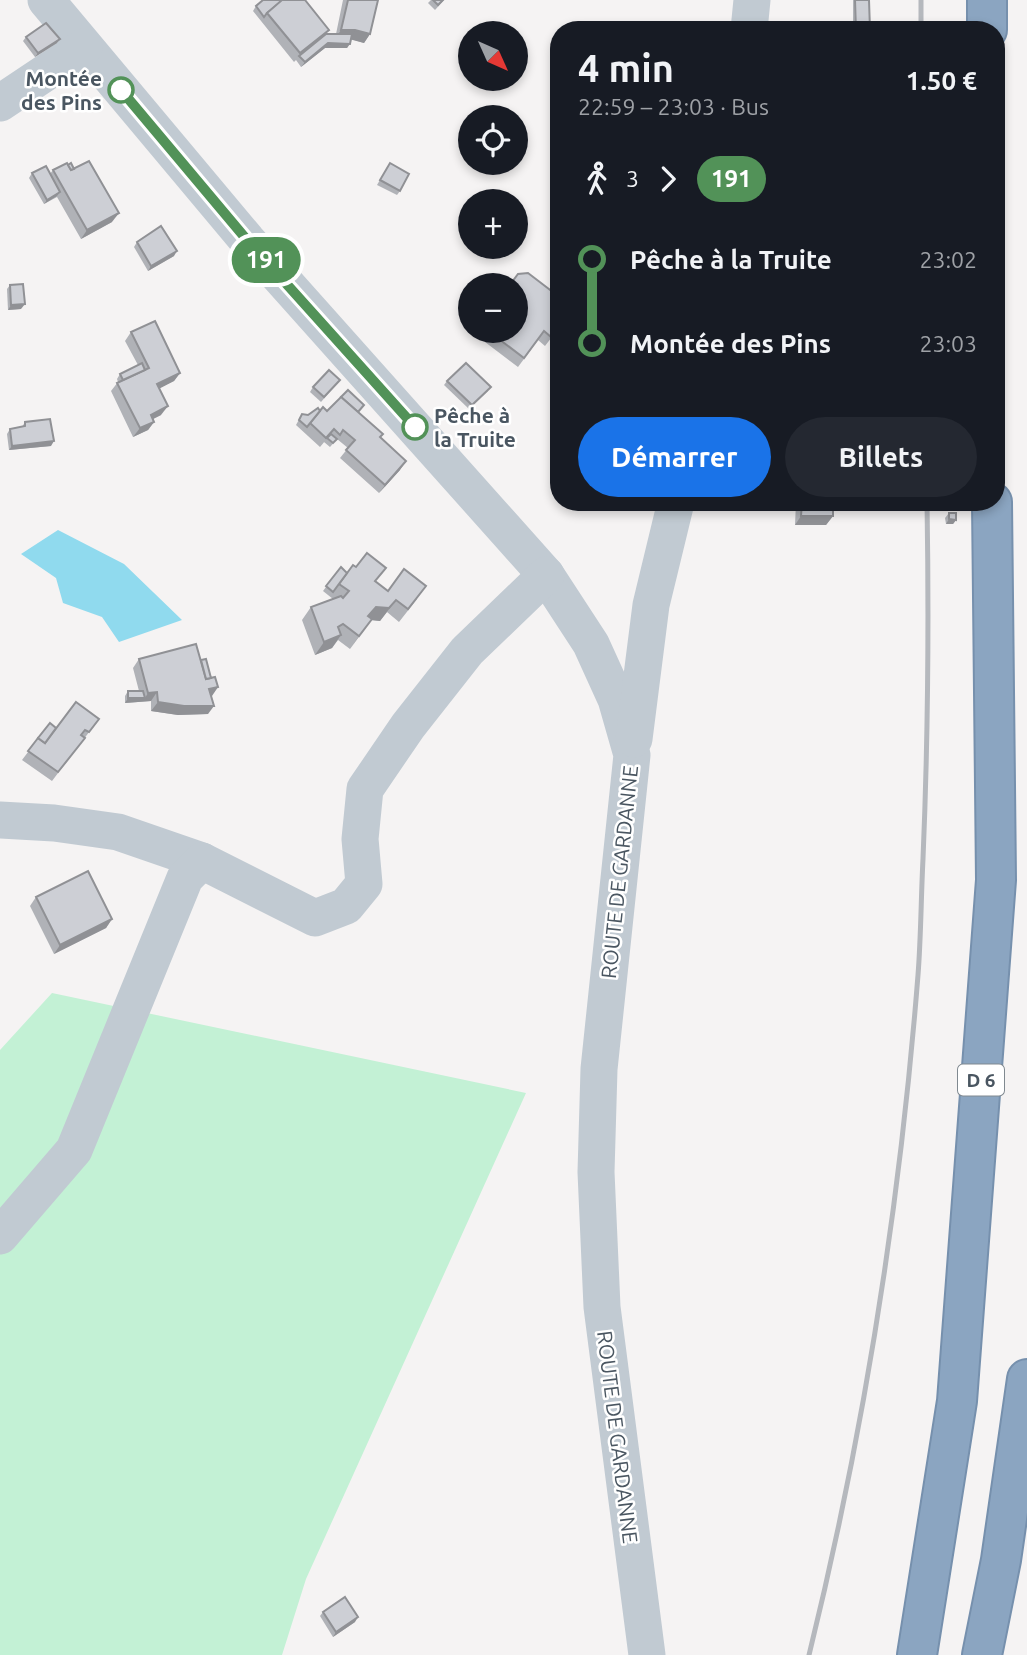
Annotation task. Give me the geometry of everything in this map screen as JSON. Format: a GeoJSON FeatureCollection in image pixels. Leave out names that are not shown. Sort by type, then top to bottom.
{"type":"FeatureCollection","features":[{"type":"Feature","properties":{"kind":"highway"},"geometry":{"type":"LineString","coordinates":[[987,0],[987,21]]}},
{"type":"Feature","properties":{"kind":"highway","name":"D 6"},"geometry":{"type":"LineString","coordinates":[[917,1655],[957,1401],[996,880],[992,511]]}},
{"type":"Feature","properties":{"kind":"highway"},"geometry":{"type":"LineString","coordinates":[[982,1655],[1001,1560],[1027,1379]]}},
{"type":"Feature","properties":{"kind":"street","name":"ROUTE DE GARDANNE"},"geometry":{"type":"LineString","coordinates":[[46,0],[247,240],[546,575],[591,644],[616,699],[632,755],[599,1069],[596,1172],[602,1307],[647,1655]]}},
{"type":"Feature","properties":{"kind":"street"},"geometry":{"type":"LineString","coordinates":[[751,21],[752,0]]}},
{"type":"Feature","properties":{"kind":"street"},"geometry":{"type":"LineString","coordinates":[[0,103],[84,47]]}},
{"type":"Feature","properties":{"kind":"street"},"geometry":{"type":"LineString","coordinates":[[632,755],[651,605],[674,511]]}},
{"type":"Feature","properties":{"kind":"street"},"geometry":{"type":"LineString","coordinates":[[0,820],[54,823],[118,832],[202,862],[315,918],[346,906],[364,884],[360,839],[365,789],[408,726],[467,651],[546,575]]}},
{"type":"Feature","properties":{"kind":"street"},"geometry":{"type":"LineString","coordinates":[[0,1236],[74,1150],[185,878],[202,862]]}},
{"type":"Feature","properties":{"kind":"green space"},"geometry":{"type":"Polygon","coordinates":[[[52,993],[526,1093],[306,1579],[282,1655],[0,1655],[0,1050],[52,993]]]}},
{"type":"Feature","properties":{"kind":"water"},"geometry":{"type":"Polygon","coordinates":[[[58,530],[124,564],[182,620],[119,642],[102,617],[63,603],[56,578],[21,554],[58,530]]]}},
{"type":"Feature","properties":{"kind":"building"},"geometry":{"type":"Polygon","coordinates":[[[263,0],[282,1],[264,17],[256,6],[263,0]]]}},
{"type":"Feature","properties":{"kind":"building"},"geometry":{"type":"Polygon","coordinates":[[[282,0],[305,0],[329,30],[300,53],[267,13],[282,0]]]}},
{"type":"Feature","properties":{"kind":"building"},"geometry":{"type":"Polygon","coordinates":[[[348,0],[378,0],[370,34],[341,30],[348,0]]]}},
{"type":"Feature","properties":{"kind":"building"},"geometry":{"type":"Polygon","coordinates":[[[855,0],[869,0],[870,21],[856,21],[855,0]]]}},
{"type":"Feature","properties":{"kind":"building"},"geometry":{"type":"Polygon","coordinates":[[[46,23],[60,39],[38,53],[26,37],[46,23]]]}},
{"type":"Feature","properties":{"kind":"building"},"geometry":{"type":"Polygon","coordinates":[[[326,34],[352,34],[350,44],[328,43],[305,62],[299,56],[326,34]]]}},
{"type":"Feature","properties":{"kind":"building"},"geometry":{"type":"Polygon","coordinates":[[[89,161],[119,213],[87,230],[53,170],[67,163],[71,170],[89,161]]]}},
{"type":"Feature","properties":{"kind":"building"},"geometry":{"type":"Polygon","coordinates":[[[390,163],[409,174],[400,191],[380,180],[390,163]]]}},
{"type":"Feature","properties":{"kind":"building"},"geometry":{"type":"Polygon","coordinates":[[[46,166],[60,192],[47,200],[32,173],[46,166]]]}},
{"type":"Feature","properties":{"kind":"building"},"geometry":{"type":"Polygon","coordinates":[[[161,226],[177,251],[151,266],[137,242],[161,226]]]}},
{"type":"Feature","properties":{"kind":"building"},"geometry":{"type":"Polygon","coordinates":[[[528,273],[550,290],[550,336],[544,331],[524,358],[504,343],[528,343],[528,273]]]}},
{"type":"Feature","properties":{"kind":"building"},"geometry":{"type":"Polygon","coordinates":[[[23,284],[25,304],[11,305],[10,285],[23,284]]]}},
{"type":"Feature","properties":{"kind":"building"},"geometry":{"type":"Polygon","coordinates":[[[155,321],[180,373],[157,384],[168,406],[151,415],[154,422],[140,428],[117,383],[149,368],[131,332],[155,321]]]}},
{"type":"Feature","properties":{"kind":"building"},"geometry":{"type":"Polygon","coordinates":[[[142,363],[145,370],[123,380],[120,374],[142,363]]]}},
{"type":"Feature","properties":{"kind":"building"},"geometry":{"type":"Polygon","coordinates":[[[466,363],[491,387],[472,405],[447,381],[466,363]]]}},
{"type":"Feature","properties":{"kind":"building"},"geometry":{"type":"Polygon","coordinates":[[[329,370],[340,380],[324,397],[313,387],[329,370]]]}},
{"type":"Feature","properties":{"kind":"building"},"geometry":{"type":"Polygon","coordinates":[[[348,390],[364,405],[358,412],[341,397],[348,390]]]}},
{"type":"Feature","properties":{"kind":"building"},"geometry":{"type":"Polygon","coordinates":[[[341,397],[383,434],[380,437],[406,461],[385,485],[346,450],[355,440],[343,430],[340,435],[334,429],[326,438],[310,423],[323,407],[327,411],[341,397]]]}},
{"type":"Feature","properties":{"kind":"building"},"geometry":{"type":"Polygon","coordinates":[[[318,408],[320,411],[307,427],[299,420],[302,414],[308,415],[318,408]]]}},
{"type":"Feature","properties":{"kind":"building"},"geometry":{"type":"Polygon","coordinates":[[[50,419],[54,441],[12,446],[10,429],[25,426],[25,422],[50,419]]]}},
{"type":"Feature","properties":{"kind":"building"},"geometry":{"type":"Polygon","coordinates":[[[331,434],[337,439],[333,443],[327,438],[331,434]]]}},
{"type":"Feature","properties":{"kind":"building"},"geometry":{"type":"Polygon","coordinates":[[[801,511],[833,511],[833,516],[801,516],[801,511]]]}},
{"type":"Feature","properties":{"kind":"building"},"geometry":{"type":"Polygon","coordinates":[[[949,513],[956,513],[956,520],[949,519],[949,513]]]}},
{"type":"Feature","properties":{"kind":"building"},"geometry":{"type":"Polygon","coordinates":[[[367,553],[386,568],[375,581],[388,591],[404,569],[426,586],[408,609],[396,600],[389,608],[376,607],[368,616],[372,619],[359,636],[343,624],[338,627],[341,635],[324,642],[311,607],[341,596],[343,598],[349,591],[339,584],[353,565],[356,567],[367,553]]]}},
{"type":"Feature","properties":{"kind":"building"},"geometry":{"type":"Polygon","coordinates":[[[341,567],[347,573],[333,592],[326,586],[341,567]]]}},
{"type":"Feature","properties":{"kind":"building"},"geometry":{"type":"Polygon","coordinates":[[[196,644],[206,679],[215,677],[218,687],[209,689],[214,706],[184,706],[158,702],[157,692],[148,693],[139,659],[196,644]]]}},
{"type":"Feature","properties":{"kind":"building"},"geometry":{"type":"Polygon","coordinates":[[[206,659],[211,678],[206,679],[201,660],[206,659]]]}},
{"type":"Feature","properties":{"kind":"building"},"geometry":{"type":"Polygon","coordinates":[[[128,691],[143,691],[145,698],[128,698],[128,691]]]}},
{"type":"Feature","properties":{"kind":"building"},"geometry":{"type":"Polygon","coordinates":[[[76,702],[99,719],[89,732],[85,730],[81,735],[85,738],[58,772],[28,751],[38,738],[45,743],[76,702]]]}},
{"type":"Feature","properties":{"kind":"building"},"geometry":{"type":"Polygon","coordinates":[[[50,723],[56,728],[45,743],[38,738],[50,723]]]}},
{"type":"Feature","properties":{"kind":"building"},"geometry":{"type":"Polygon","coordinates":[[[88,871],[112,919],[60,945],[36,897],[88,871]]]}},
{"type":"Feature","properties":{"kind":"building"},"geometry":{"type":"Polygon","coordinates":[[[345,1597],[358,1617],[336,1632],[323,1612],[345,1597]]]}},
{"type":"Feature","properties":{"kind":"railway"},"geometry":{"type":"LineString","coordinates":[[921,0],[921,21]]}},
{"type":"Feature","properties":{"kind":"railway"},"geometry":{"type":"LineString","coordinates":[[809,1655],[863,1402],[890,1232],[910,1061],[919,961],[926,770],[927,511]]}},
{"type":"Feature","properties":{"kind":"bus line","name":"191"},"geometry":{"type":"LineString","coordinates":[[121,90],[247,240],[415,427]]}},
{"type":"Feature","properties":{"kind":"place","name":"Montée des Pins"},"geometry":{"type":"Point","coordinates":[121,90]}},
{"type":"Feature","properties":{"kind":"place","name":"Pêche à la Truite"},"geometry":{"type":"Point","coordinates":[415,427]}}]}
